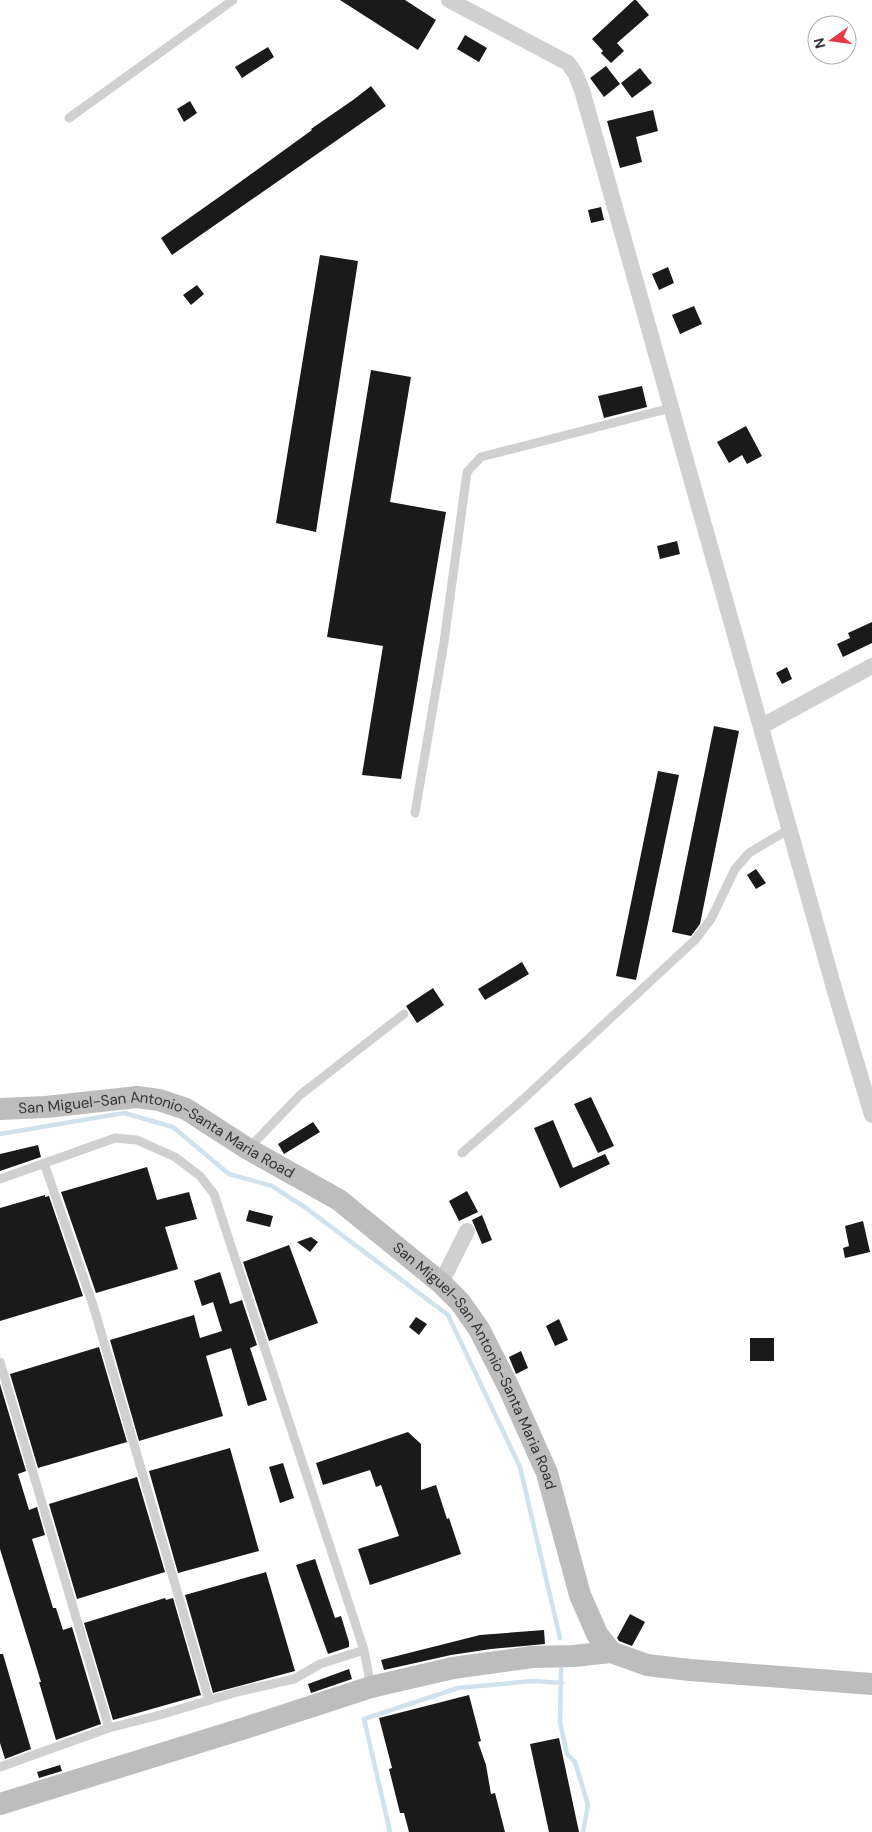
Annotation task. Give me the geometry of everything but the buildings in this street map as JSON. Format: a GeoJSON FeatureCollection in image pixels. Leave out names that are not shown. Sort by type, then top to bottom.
{"type":"FeatureCollection","features":[{"type":"Feature","properties":{"kind":"street"},"geometry":{"type":"LineString","coordinates":[[449,0],[568,63],[575,73],[582,90],[791,828],[836,996],[872,1115]]}},
{"type":"Feature","properties":{"kind":"street"},"geometry":{"type":"LineString","coordinates":[[762,726],[872,666]]}},
{"type":"Feature","properties":{"kind":"street","name":"San Miguel-San Antonio-Santa Maria Road"},"geometry":{"type":"LineString","coordinates":[[0,1109],[46,1107],[137,1097],[159,1100],[186,1109],[248,1149],[339,1200],[441,1283],[460,1302],[479,1329],[510,1388],[547,1473],[580,1595],[597,1634],[611,1652]]}},
{"type":"Feature","properties":{"kind":"street"},"geometry":{"type":"LineString","coordinates":[[441,1283],[467,1231]]}},
{"type":"Feature","properties":{"kind":"street"},"geometry":{"type":"LineString","coordinates":[[0,1804],[371,1687],[454,1668],[532,1657],[574,1656],[611,1652],[647,1665],[872,1684]]}},
{"type":"Feature","properties":{"kind":"lane"},"geometry":{"type":"LineString","coordinates":[[69,118],[233,0]]}},
{"type":"Feature","properties":{"kind":"lane"},"geometry":{"type":"LineString","coordinates":[[415,813],[444,642],[467,472],[481,457],[671,408]]}},
{"type":"Feature","properties":{"kind":"lane"},"geometry":{"type":"LineString","coordinates":[[462,1154],[695,940],[711,919],[735,869],[749,853],[791,828]]}},
{"type":"Feature","properties":{"kind":"lane"},"geometry":{"type":"LineString","coordinates":[[248,1149],[300,1095],[404,1014]]}},
{"type":"Feature","properties":{"kind":"lane"},"geometry":{"type":"LineString","coordinates":[[0,1180],[44,1162],[115,1138],[137,1140],[175,1157],[200,1176],[214,1194],[364,1650],[371,1687]]}},
{"type":"Feature","properties":{"kind":"lane"},"geometry":{"type":"LineString","coordinates":[[44,1162],[93,1305],[209,1700]]}},
{"type":"Feature","properties":{"kind":"lane"},"geometry":{"type":"LineString","coordinates":[[0,1362],[109,1728]]}},
{"type":"Feature","properties":{"kind":"lane"},"geometry":{"type":"LineString","coordinates":[[0,1767],[109,1728],[294,1679],[320,1664],[364,1650]]}},
{"type":"Feature","properties":{"kind":"waterway"},"geometry":{"type":"LineString","coordinates":[[0,1134],[124,1113],[173,1127],[229,1174],[272,1186],[306,1208],[448,1315],[520,1467],[560,1638]]}},
{"type":"Feature","properties":{"kind":"waterway"},"geometry":{"type":"LineString","coordinates":[[561,1669],[560,1722],[567,1754],[575,1762],[588,1805],[583,1832]]}},
{"type":"Feature","properties":{"kind":"waterway"},"geometry":{"type":"LineString","coordinates":[[390,1832],[364,1719],[458,1688],[533,1681],[562,1683]]}}]}
